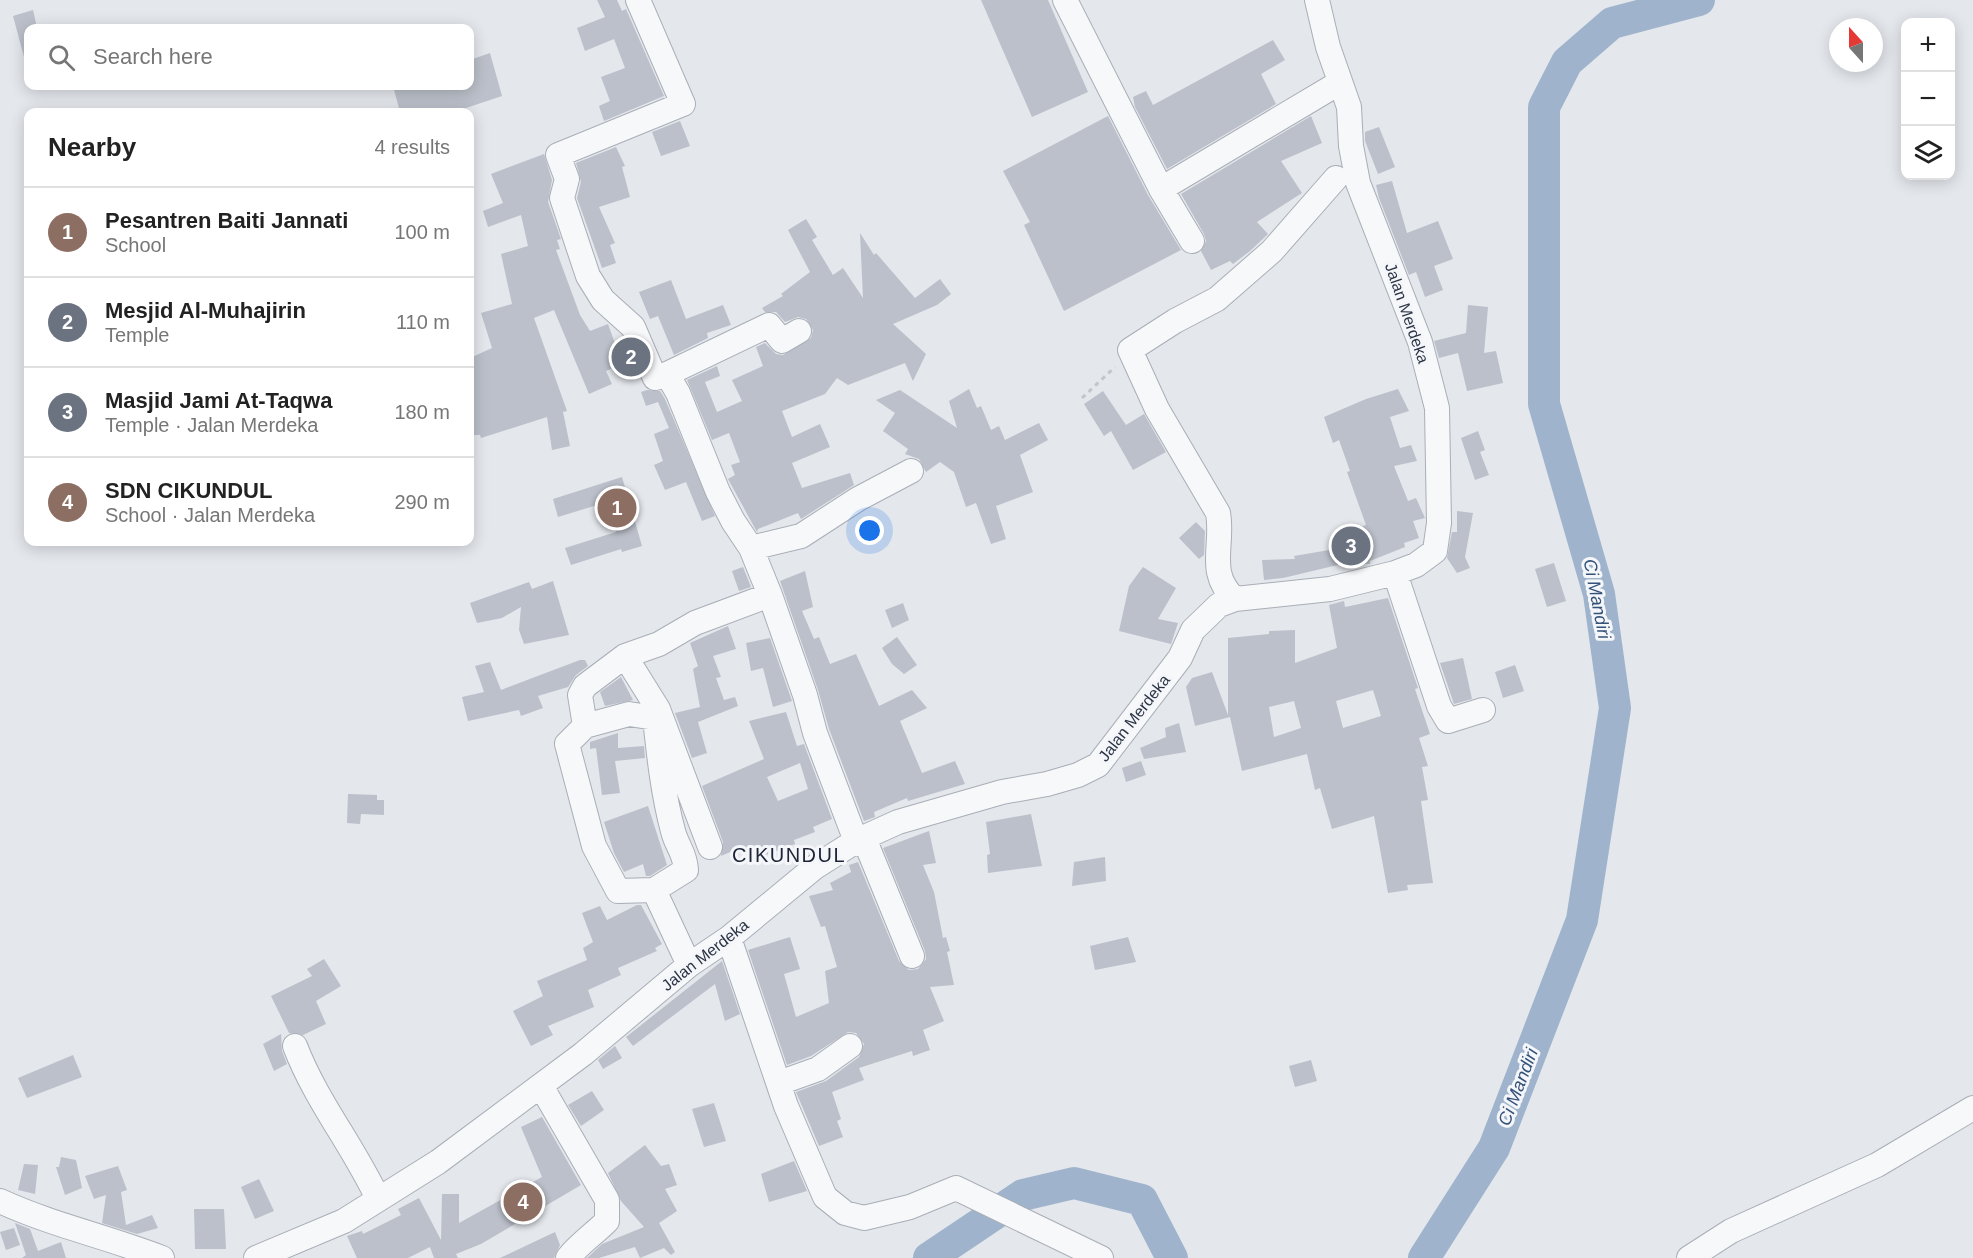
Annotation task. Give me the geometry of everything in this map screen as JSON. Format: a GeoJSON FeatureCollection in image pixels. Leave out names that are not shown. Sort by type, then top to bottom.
{"type":"FeatureCollection","features":[{"type":"Feature","properties":{"kind":"street"},"geometry":{"type":"LineString","coordinates":[[638,0],[683,104],[558,155],[567,179],[562,198],[588,276],[603,300],[633,327],[654,378],[667,374],[769,325],[782,341],[799,331]]}},
{"type":"Feature","properties":{"kind":"street"},"geometry":{"type":"LineString","coordinates":[[1065,0],[1161,189],[1192,241]]}},
{"type":"Feature","properties":{"kind":"street","name":"Jalan Merdeka"},"geometry":{"type":"LineString","coordinates":[[256,1258],[344,1221],[438,1162],[541,1086],[689,965],[729,938],[815,867],[856,841],[898,822],[1002,792],[1047,784],[1078,775],[1098,765],[1180,658],[1193,630],[1218,605],[1235,598],[1330,589],[1395,573],[1416,565],[1436,551],[1439,523],[1437,408],[1420,342],[1358,183],[1351,146],[1349,107],[1339,83],[1317,0]]}},
{"type":"Feature","properties":{"kind":"street"},"geometry":{"type":"LineString","coordinates":[[1161,189],[1339,83]]}},
{"type":"Feature","properties":{"kind":"street"},"geometry":{"type":"LineString","coordinates":[[1235,598],[1224,589],[1216,561],[1221,529],[1218,513],[1157,409],[1130,350],[1175,321],[1217,299],[1272,251],[1336,178]]}},
{"type":"Feature","properties":{"kind":"street"},"geometry":{"type":"LineString","coordinates":[[667,374],[678,393],[718,492],[733,521],[752,548],[805,695],[815,733],[856,841],[868,848],[912,956]]}},
{"type":"Feature","properties":{"kind":"street"},"geometry":{"type":"LineString","coordinates":[[752,548],[801,536],[858,500],[911,471]]}},
{"type":"Feature","properties":{"kind":"street"},"geometry":{"type":"LineString","coordinates":[[1395,573],[1439,706],[1448,721],[1483,710]]}},
{"type":"Feature","properties":{"kind":"street"},"geometry":{"type":"LineString","coordinates":[[585,726],[580,695],[585,686],[626,656],[659,644],[695,623],[770,595]]}},
{"type":"Feature","properties":{"kind":"street"},"geometry":{"type":"LineString","coordinates":[[626,656],[658,709],[710,847]]}},
{"type":"Feature","properties":{"kind":"street"},"geometry":{"type":"LineString","coordinates":[[629,714],[655,718],[664,788],[674,833],[685,854],[686,870],[654,890],[618,891],[594,846],[567,744],[585,726],[629,714]]}},
{"type":"Feature","properties":{"kind":"street"},"geometry":{"type":"LineString","coordinates":[[654,890],[689,965]]}},
{"type":"Feature","properties":{"kind":"street"},"geometry":{"type":"LineString","coordinates":[[729,938],[806,1159],[825,1197],[845,1213],[864,1218],[910,1207],[956,1188],[1100,1258]]}},
{"type":"Feature","properties":{"kind":"street"},"geometry":{"type":"LineString","coordinates":[[295,1046],[303,1067],[364,1168],[378,1199]]}},
{"type":"Feature","properties":{"kind":"street"},"geometry":{"type":"LineString","coordinates":[[779,1083],[818,1069],[850,1046]]}},
{"type":"Feature","properties":{"kind":"street"},"geometry":{"type":"LineString","coordinates":[[541,1086],[606,1200],[607,1221],[591,1238],[578,1245],[568,1258]]}},
{"type":"Feature","properties":{"kind":"street"},"geometry":{"type":"LineString","coordinates":[[1689,1258],[1731,1231],[1877,1165],[1973,1108]]}},
{"type":"Feature","properties":{"kind":"street"},"geometry":{"type":"LineString","coordinates":[[0,1201],[29,1215],[122,1242],[162,1258]]}},
{"type":"Feature","properties":{"kind":"path"},"geometry":{"type":"LineString","coordinates":[[1082,398],[1102,381],[1130,350]]}},
{"type":"Feature","properties":{"kind":"building"},"geometry":{"type":"Polygon","coordinates":[[[597,0],[617,0],[622,11],[626,9],[664,96],[604,121],[599,106],[610,101],[601,77],[625,68],[614,39],[585,51],[577,28],[605,17],[597,0]]]}},
{"type":"Feature","properties":{"kind":"building"},"geometry":{"type":"Polygon","coordinates":[[[981,0],[1048,0],[1088,92],[1032,117],[981,0]]]}},
{"type":"Feature","properties":{"kind":"building"},"geometry":{"type":"Polygon","coordinates":[[[33,10],[36,24],[24,24],[24,57],[13,16],[33,10]]]}},
{"type":"Feature","properties":{"kind":"building"},"geometry":{"type":"Polygon","coordinates":[[[1273,40],[1285,60],[1261,74],[1276,104],[1167,169],[1135,107],[1133,97],[1146,91],[1153,105],[1273,40]]]}},
{"type":"Feature","properties":{"kind":"building"},"geometry":{"type":"Polygon","coordinates":[[[490,53],[502,96],[466,108],[399,108],[394,90],[474,90],[474,59],[490,53]]]}},
{"type":"Feature","properties":{"kind":"building"},"geometry":{"type":"Polygon","coordinates":[[[1108,116],[1148,195],[1181,250],[1064,311],[1024,225],[1030,222],[1003,171],[1108,116]]]}},
{"type":"Feature","properties":{"kind":"building"},"geometry":{"type":"Polygon","coordinates":[[[1311,116],[1322,143],[1281,161],[1302,193],[1257,222],[1268,234],[1250,251],[1233,264],[1230,261],[1211,270],[1201,251],[1206,241],[1204,234],[1181,194],[1311,116]]]}},
{"type":"Feature","properties":{"kind":"building"},"geometry":{"type":"Polygon","coordinates":[[[680,121],[690,146],[661,156],[652,132],[680,121]]]}},
{"type":"Feature","properties":{"kind":"building"},"geometry":{"type":"Polygon","coordinates":[[[1379,127],[1395,167],[1378,174],[1365,141],[1365,132],[1379,127]]]}},
{"type":"Feature","properties":{"kind":"building"},"geometry":{"type":"Polygon","coordinates":[[[616,147],[625,166],[622,167],[630,197],[599,207],[615,243],[610,245],[616,263],[602,268],[577,198],[581,182],[576,163],[616,147]]]}},
{"type":"Feature","properties":{"kind":"building"},"geometry":{"type":"Polygon","coordinates":[[[544,154],[552,180],[548,202],[561,239],[557,240],[560,249],[556,250],[580,315],[590,331],[608,324],[617,349],[626,346],[632,360],[606,371],[612,384],[589,394],[554,310],[534,318],[567,411],[563,412],[570,446],[552,450],[547,417],[481,438],[480,435],[474,435],[474,356],[492,348],[481,313],[512,304],[501,254],[528,246],[521,215],[488,227],[483,211],[503,203],[491,174],[544,154]]]}},
{"type":"Feature","properties":{"kind":"building"},"geometry":{"type":"Polygon","coordinates":[[[1392,181],[1407,233],[1438,221],[1453,259],[1434,266],[1443,290],[1425,297],[1416,272],[1409,275],[1379,198],[1376,185],[1392,181]]]}},
{"type":"Feature","properties":{"kind":"building"},"geometry":{"type":"Polygon","coordinates":[[[806,219],[817,237],[812,240],[833,275],[843,268],[863,298],[860,233],[874,255],[876,253],[915,298],[940,279],[951,294],[937,305],[893,324],[926,354],[913,381],[905,363],[848,385],[837,378],[825,394],[782,411],[792,437],[820,424],[830,447],[792,463],[802,488],[850,473],[854,485],[801,519],[798,513],[758,529],[757,532],[728,479],[735,475],[731,465],[740,462],[729,433],[712,440],[687,380],[717,366],[720,376],[705,382],[717,412],[742,401],[732,380],[763,366],[756,347],[765,343],[776,354],[783,355],[811,338],[813,330],[806,319],[798,317],[785,322],[776,312],[765,312],[762,308],[783,296],[781,294],[810,272],[788,230],[806,219]]]}},
{"type":"Feature","properties":{"kind":"building"},"geometry":{"type":"Polygon","coordinates":[[[671,280],[686,319],[723,305],[731,325],[707,333],[708,338],[674,355],[658,316],[650,319],[639,292],[671,280]]]}},
{"type":"Feature","properties":{"kind":"building"},"geometry":{"type":"Polygon","coordinates":[[[1468,305],[1488,307],[1484,353],[1496,351],[1503,383],[1467,391],[1458,353],[1439,358],[1434,341],[1466,333],[1468,305]]]}},
{"type":"Feature","properties":{"kind":"building"},"geometry":{"type":"Polygon","coordinates":[[[969,389],[977,408],[981,406],[991,430],[999,426],[1005,440],[1039,423],[1048,440],[1020,455],[1033,492],[996,506],[1006,539],[991,544],[976,503],[966,507],[954,472],[940,462],[926,472],[919,459],[905,454],[908,449],[883,431],[895,413],[876,400],[900,390],[957,428],[949,401],[969,389]]]}},
{"type":"Feature","properties":{"kind":"building"},"geometry":{"type":"Polygon","coordinates":[[[1398,389],[1409,411],[1390,417],[1400,448],[1411,445],[1417,461],[1394,466],[1408,501],[1416,498],[1425,518],[1413,521],[1419,538],[1404,543],[1405,547],[1370,561],[1370,564],[1346,563],[1283,578],[1264,580],[1262,560],[1295,559],[1294,556],[1341,548],[1341,538],[1368,540],[1361,527],[1366,525],[1347,472],[1350,471],[1339,440],[1333,443],[1324,417],[1366,399],[1398,389]]]}},
{"type":"Feature","properties":{"kind":"building"},"geometry":{"type":"Polygon","coordinates":[[[660,391],[665,399],[715,516],[702,521],[686,482],[665,490],[654,465],[663,461],[654,434],[669,428],[658,402],[646,406],[641,392],[660,391]]]}},
{"type":"Feature","properties":{"kind":"building"},"geometry":{"type":"Polygon","coordinates":[[[1103,391],[1126,425],[1144,414],[1166,452],[1133,470],[1111,431],[1104,436],[1084,404],[1103,391]]]}},
{"type":"Feature","properties":{"kind":"building"},"geometry":{"type":"Polygon","coordinates":[[[1478,431],[1485,450],[1480,452],[1489,475],[1475,480],[1461,438],[1478,431]]]}},
{"type":"Feature","properties":{"kind":"building"},"geometry":{"type":"Polygon","coordinates":[[[622,477],[642,546],[622,552],[621,549],[571,565],[565,548],[616,532],[607,502],[558,517],[553,499],[622,477]]]}},
{"type":"Feature","properties":{"kind":"building"},"geometry":{"type":"Polygon","coordinates":[[[1457,511],[1473,513],[1465,557],[1470,568],[1457,573],[1447,558],[1452,532],[1457,532],[1457,511]]]}},
{"type":"Feature","properties":{"kind":"building"},"geometry":{"type":"Polygon","coordinates":[[[1196,522],[1205,531],[1204,555],[1199,559],[1179,538],[1196,522]]]}},
{"type":"Feature","properties":{"kind":"building"},"geometry":{"type":"Polygon","coordinates":[[[1554,563],[1566,601],[1547,607],[1535,569],[1554,563]]]}},
{"type":"Feature","properties":{"kind":"building"},"geometry":{"type":"Polygon","coordinates":[[[743,567],[751,587],[739,591],[732,571],[743,567]]]}},
{"type":"Feature","properties":{"kind":"building"},"geometry":{"type":"Polygon","coordinates":[[[1143,567],[1176,588],[1158,619],[1178,623],[1171,644],[1119,631],[1129,586],[1143,567]]]}},
{"type":"Feature","properties":{"kind":"building"},"geometry":{"type":"Polygon","coordinates":[[[805,571],[813,607],[802,611],[814,639],[819,637],[830,664],[856,654],[879,706],[912,690],[927,708],[900,721],[922,773],[955,761],[965,784],[908,801],[907,798],[874,812],[875,817],[864,821],[829,729],[818,690],[780,581],[805,571]]]}},
{"type":"Feature","properties":{"kind":"building"},"geometry":{"type":"Polygon","coordinates":[[[553,581],[569,635],[524,644],[519,630],[521,607],[502,618],[477,623],[470,603],[529,582],[532,589],[553,581]]]}},
{"type":"Feature","properties":{"kind":"building"},"geometry":{"type":"Polygon","coordinates":[[[1388,598],[1418,688],[1415,689],[1430,734],[1419,738],[1428,766],[1422,767],[1428,800],[1421,801],[1433,883],[1407,885],[1408,890],[1388,893],[1374,816],[1332,829],[1320,788],[1315,790],[1307,754],[1242,771],[1230,717],[1195,726],[1186,687],[1192,678],[1212,672],[1228,715],[1228,638],[1269,634],[1269,631],[1295,630],[1295,663],[1337,648],[1329,605],[1344,601],[1345,607],[1388,598]],[[1373,690],[1336,701],[1343,728],[1381,716],[1373,690]],[[1294,701],[1269,707],[1274,737],[1301,728],[1294,701]]]}},
{"type":"Feature","properties":{"kind":"building"},"geometry":{"type":"Polygon","coordinates":[[[903,603],[909,620],[892,628],[885,610],[903,603]]]}},
{"type":"Feature","properties":{"kind":"building"},"geometry":{"type":"Polygon","coordinates":[[[728,626],[736,649],[713,656],[721,677],[716,678],[724,700],[735,697],[738,706],[698,722],[707,753],[692,758],[675,713],[700,707],[693,669],[698,666],[690,643],[728,626]]]}},
{"type":"Feature","properties":{"kind":"building"},"geometry":{"type":"Polygon","coordinates":[[[897,637],[917,665],[904,674],[892,664],[882,648],[897,637]]]}},
{"type":"Feature","properties":{"kind":"building"},"geometry":{"type":"Polygon","coordinates":[[[770,638],[792,701],[773,707],[763,668],[751,671],[746,643],[770,638]]]}},
{"type":"Feature","properties":{"kind":"building"},"geometry":{"type":"Polygon","coordinates":[[[1463,658],[1472,699],[1454,704],[1440,663],[1463,658]]]}},
{"type":"Feature","properties":{"kind":"building"},"geometry":{"type":"Polygon","coordinates":[[[585,660],[588,666],[576,675],[568,687],[538,696],[543,708],[521,716],[519,710],[468,721],[462,697],[484,692],[475,666],[490,662],[501,690],[585,660]]]}},
{"type":"Feature","properties":{"kind":"building"},"geometry":{"type":"Polygon","coordinates":[[[1515,665],[1524,691],[1503,698],[1495,672],[1515,665]]]}},
{"type":"Feature","properties":{"kind":"building"},"geometry":{"type":"Polygon","coordinates":[[[621,677],[633,700],[605,706],[600,692],[621,677]]]}},
{"type":"Feature","properties":{"kind":"building"},"geometry":{"type":"Polygon","coordinates":[[[786,712],[797,746],[804,744],[832,819],[813,827],[815,832],[794,840],[795,844],[749,861],[744,846],[721,856],[723,842],[702,786],[764,759],[749,721],[786,712]],[[800,763],[767,777],[778,801],[808,789],[800,763]]]}},
{"type":"Feature","properties":{"kind":"building"},"geometry":{"type":"Polygon","coordinates":[[[1179,723],[1186,752],[1144,759],[1140,748],[1166,737],[1165,728],[1179,723]]]}},
{"type":"Feature","properties":{"kind":"building"},"geometry":{"type":"Polygon","coordinates":[[[618,733],[618,748],[644,746],[645,758],[615,761],[620,793],[602,795],[596,748],[590,749],[590,742],[618,733]]]}},
{"type":"Feature","properties":{"kind":"building"},"geometry":{"type":"Polygon","coordinates":[[[1141,761],[1146,775],[1126,782],[1122,768],[1141,761]]]}},
{"type":"Feature","properties":{"kind":"building"},"geometry":{"type":"Polygon","coordinates":[[[348,794],[377,795],[377,800],[384,800],[384,815],[361,814],[360,824],[347,823],[348,794]]]}},
{"type":"Feature","properties":{"kind":"building"},"geometry":{"type":"Polygon","coordinates":[[[648,806],[667,865],[650,876],[646,876],[643,864],[624,872],[614,853],[604,822],[648,806]]]}},
{"type":"Feature","properties":{"kind":"building"},"geometry":{"type":"Polygon","coordinates":[[[1031,814],[1042,866],[988,873],[987,855],[990,854],[986,822],[1031,814]]]}},
{"type":"Feature","properties":{"kind":"building"},"geometry":{"type":"Polygon","coordinates":[[[929,831],[936,863],[923,865],[934,892],[943,938],[946,937],[950,951],[947,952],[954,985],[930,987],[944,1021],[923,1030],[930,1050],[913,1056],[912,1051],[859,1068],[864,1080],[832,1092],[841,1119],[837,1121],[843,1137],[819,1146],[796,1092],[826,1081],[859,1057],[864,1044],[856,1033],[848,1032],[811,1056],[787,1065],[748,950],[790,937],[800,969],[784,974],[796,1017],[829,1003],[825,971],[837,967],[825,926],[821,927],[809,896],[833,890],[830,883],[851,872],[849,865],[858,862],[899,961],[909,970],[918,969],[926,959],[925,951],[883,848],[929,831]]]}},
{"type":"Feature","properties":{"kind":"building"},"geometry":{"type":"Polygon","coordinates":[[[1105,857],[1106,881],[1072,886],[1074,862],[1105,857]]]}},
{"type":"Feature","properties":{"kind":"building"},"geometry":{"type":"Polygon","coordinates":[[[641,905],[662,944],[655,948],[657,951],[618,968],[621,975],[588,990],[594,1007],[548,1026],[553,1035],[531,1046],[513,1011],[543,996],[537,981],[587,960],[583,948],[593,942],[582,913],[600,906],[607,920],[641,905]]]}},
{"type":"Feature","properties":{"kind":"building"},"geometry":{"type":"Polygon","coordinates":[[[1128,937],[1136,962],[1095,970],[1090,946],[1128,937]]]}},
{"type":"Feature","properties":{"kind":"building"},"geometry":{"type":"Polygon","coordinates":[[[324,959],[341,986],[316,1001],[326,1024],[303,1035],[289,1033],[271,996],[312,976],[307,969],[324,959]]]}},
{"type":"Feature","properties":{"kind":"building"},"geometry":{"type":"Polygon","coordinates":[[[722,961],[740,1014],[725,1021],[715,984],[633,1046],[626,1037],[722,961]]]}},
{"type":"Feature","properties":{"kind":"building"},"geometry":{"type":"Polygon","coordinates":[[[281,1034],[282,1051],[287,1064],[274,1071],[263,1044],[281,1034]]]}},
{"type":"Feature","properties":{"kind":"building"},"geometry":{"type":"Polygon","coordinates":[[[615,1046],[622,1058],[603,1069],[598,1060],[615,1046]]]}},
{"type":"Feature","properties":{"kind":"building"},"geometry":{"type":"Polygon","coordinates":[[[73,1055],[82,1077],[27,1098],[18,1078],[73,1055]]]}},
{"type":"Feature","properties":{"kind":"building"},"geometry":{"type":"Polygon","coordinates":[[[1311,1060],[1317,1081],[1295,1087],[1289,1066],[1311,1060]]]}},
{"type":"Feature","properties":{"kind":"building"},"geometry":{"type":"Polygon","coordinates":[[[592,1091],[604,1110],[581,1126],[568,1105],[592,1091]]]}},
{"type":"Feature","properties":{"kind":"building"},"geometry":{"type":"Polygon","coordinates":[[[714,1103],[726,1141],[704,1147],[692,1109],[714,1103]]]}},
{"type":"Feature","properties":{"kind":"building"},"geometry":{"type":"Polygon","coordinates":[[[542,1117],[581,1185],[481,1244],[456,1254],[458,1258],[434,1258],[430,1247],[408,1258],[357,1258],[347,1236],[362,1231],[363,1234],[401,1215],[398,1209],[419,1198],[441,1240],[442,1194],[459,1194],[459,1223],[542,1177],[521,1127],[542,1117]]]}},
{"type":"Feature","properties":{"kind":"building"},"geometry":{"type":"Polygon","coordinates":[[[645,1145],[661,1166],[669,1164],[677,1185],[665,1189],[677,1211],[659,1223],[675,1252],[671,1255],[664,1248],[640,1258],[635,1247],[599,1258],[587,1258],[602,1244],[644,1227],[621,1201],[608,1173],[645,1145]]]}},
{"type":"Feature","properties":{"kind":"building"},"geometry":{"type":"Polygon","coordinates":[[[61,1157],[76,1160],[82,1188],[65,1195],[56,1167],[59,1167],[61,1157]]]}},
{"type":"Feature","properties":{"kind":"building"},"geometry":{"type":"Polygon","coordinates":[[[794,1161],[807,1191],[769,1202],[761,1174],[794,1161]]]}},
{"type":"Feature","properties":{"kind":"building"},"geometry":{"type":"Polygon","coordinates":[[[24,1164],[38,1165],[35,1194],[18,1190],[24,1164]]]}},
{"type":"Feature","properties":{"kind":"building"},"geometry":{"type":"Polygon","coordinates":[[[118,1166],[127,1190],[121,1192],[126,1225],[152,1215],[158,1228],[137,1234],[102,1223],[106,1195],[94,1199],[85,1176],[118,1166]]]}},
{"type":"Feature","properties":{"kind":"building"},"geometry":{"type":"Polygon","coordinates":[[[259,1179],[274,1211],[255,1219],[241,1187],[259,1179]]]}},
{"type":"Feature","properties":{"kind":"building"},"geometry":{"type":"Polygon","coordinates":[[[194,1209],[224,1209],[226,1249],[195,1249],[194,1209]]]}},
{"type":"Feature","properties":{"kind":"building"},"geometry":{"type":"Polygon","coordinates":[[[15,1223],[30,1229],[38,1251],[61,1242],[66,1258],[22,1258],[26,1255],[15,1223]]]}},
{"type":"Feature","properties":{"kind":"building"},"geometry":{"type":"Polygon","coordinates":[[[14,1228],[20,1245],[6,1250],[0,1232],[14,1228]]]}},
{"type":"Feature","properties":{"kind":"building"},"geometry":{"type":"Polygon","coordinates":[[[555,1232],[560,1245],[554,1258],[500,1258],[555,1232]]]}},
{"type":"Feature","properties":{"kind":"waterway","name":"Ci Mandiri"},"geometry":{"type":"LineString","coordinates":[[1424,1258],[1494,1148],[1582,920],[1615,708],[1599,594],[1544,404],[1544,107],[1567,62],[1612,23],[1699,0]]}},
{"type":"Feature","properties":{"kind":"waterway","name":"Ci Mandiri"},"geometry":{"type":"LineString","coordinates":[[929,1258],[1023,1195],[1074,1183],[1142,1200],[1172,1258]]}},
{"type":"Feature","properties":{"kind":"place","name":"Mesjid Al-Muhajirin"},"geometry":{"type":"Point","coordinates":[631,357]}},
{"type":"Feature","properties":{"kind":"place","name":"Pesantren Baiti Jannati"},"geometry":{"type":"Point","coordinates":[617,508]}},
{"type":"Feature","properties":{"kind":"place","name":"Masjid Jami At-Taqwa"},"geometry":{"type":"Point","coordinates":[1351,546]}},
{"type":"Feature","properties":{"kind":"place","name":"SDN CIKUNDUL"},"geometry":{"type":"Point","coordinates":[523,1202]}},
{"type":"Feature","properties":{"kind":"district","name":"CIKUNDUL"},"geometry":{"type":"Point","coordinates":[789,855]}}]}
